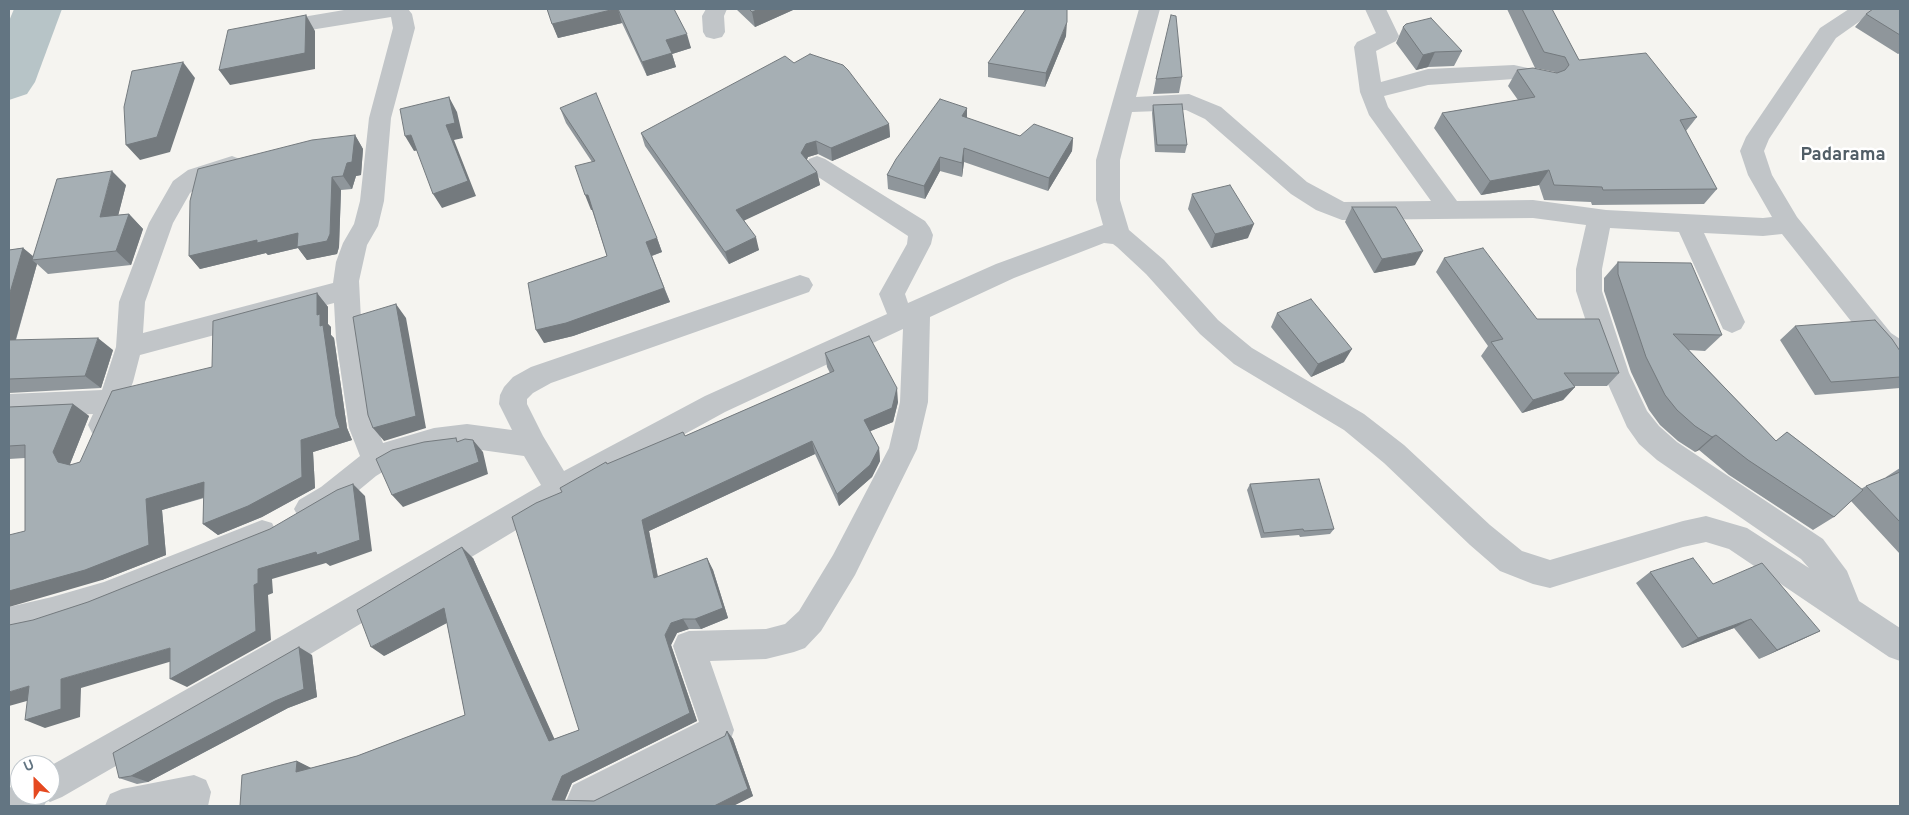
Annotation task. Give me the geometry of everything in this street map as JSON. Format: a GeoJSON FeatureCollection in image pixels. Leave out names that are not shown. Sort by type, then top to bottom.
{"type":"FeatureCollection","features":[{"type":"Feature","properties":{"kind":"street"},"geometry":{"type":"LineString","coordinates":[[714,32],[713,16],[716,9]]}},
{"type":"Feature","properties":{"kind":"street"},"geometry":{"type":"LineString","coordinates":[[1118,235],[1108,200],[1108,160],[1149,9]]}},
{"type":"Feature","properties":{"kind":"street"},"geometry":{"type":"LineString","coordinates":[[1376,9],[1388,36],[1365,47],[1365,65],[1377,109],[1450,209]]}},
{"type":"Feature","properties":{"kind":"street"},"geometry":{"type":"LineString","coordinates":[[1863,9],[1828,33],[1758,137],[1752,151],[1760,175],[1788,224],[1882,340],[1900,352]]}},
{"type":"Feature","properties":{"kind":"street"},"geometry":{"type":"LineString","coordinates":[[247,33],[382,10],[397,10],[402,14],[404,28],[369,132],[372,201],[366,226],[355,244],[349,262],[346,290],[349,339],[364,428],[376,462]]}},
{"type":"Feature","properties":{"kind":"street"},"geometry":{"type":"LineString","coordinates":[[1371,92],[1428,77],[1514,72],[1547,79]]}},
{"type":"Feature","properties":{"kind":"street"},"geometry":{"type":"LineString","coordinates":[[1124,105],[1189,102],[1213,113],[1299,188],[1325,204],[1342,211],[1533,209],[1599,218],[1753,228],[1788,224]]}},
{"type":"Feature","properties":{"kind":"street"},"geometry":{"type":"LineString","coordinates":[[93,445],[112,401],[129,347],[132,302],[161,223],[181,187],[196,176],[208,171],[255,160]]}},
{"type":"Feature","properties":{"kind":"street"},"geometry":{"type":"LineString","coordinates":[[581,806],[585,797],[718,730],[689,646],[766,644],[794,636],[810,621],[844,565],[903,449],[914,402],[910,315],[892,294],[919,244],[921,235],[916,228],[817,165]]}},
{"type":"Feature","properties":{"kind":"street"},"geometry":{"type":"LineString","coordinates":[[1599,218],[1589,269],[1589,291],[1616,373],[1637,420],[1649,435],[1667,451],[1812,549],[1836,582],[1848,612]]}},
{"type":"Feature","properties":{"kind":"street"},"geometry":{"type":"LineString","coordinates":[[1688,224],[1732,322]]}},
{"type":"Feature","properties":{"kind":"street"},"geometry":{"type":"LineString","coordinates":[[60,779],[296,645],[559,489],[715,404],[1005,272],[1103,234],[1118,235],[1126,240],[1155,267],[1209,328],[1244,356],[1354,422],[1394,454],[1480,535],[1511,561],[1533,570],[1550,574],[1683,534],[1706,529],[1738,538],[1900,646]]}},
{"type":"Feature","properties":{"kind":"street"},"geometry":{"type":"LineString","coordinates":[[559,489],[533,445],[513,404],[514,395],[524,385],[542,375],[800,285]]}},
{"type":"Feature","properties":{"kind":"street"},"geometry":{"type":"LineString","coordinates":[[129,347],[346,290]]}},
{"type":"Feature","properties":{"kind":"street"},"geometry":{"type":"LineString","coordinates":[[9,406],[112,401]]}},
{"type":"Feature","properties":{"kind":"street"},"geometry":{"type":"LineString","coordinates":[[9,622],[52,612],[105,596],[209,553],[272,530],[331,496],[395,450],[434,440],[467,436],[533,445]]}},
{"type":"Feature","properties":{"kind":"street"},"geometry":{"type":"LineString","coordinates":[[122,806],[194,792],[191,806]]}},
{"type":"Feature","properties":{"kind":"building"},"geometry":{"type":"Polygon","coordinates":[[[547,9],[615,9],[552,24],[547,9]]]}},
{"type":"Feature","properties":{"kind":"building"},"geometry":{"type":"Polygon","coordinates":[[[618,9],[674,9],[687,34],[666,40],[672,53],[642,62],[618,9]]]}},
{"type":"Feature","properties":{"kind":"building"},"geometry":{"type":"Polygon","coordinates":[[[1026,9],[1067,9],[1067,22],[1046,73],[988,63],[1026,9]]]}},
{"type":"Feature","properties":{"kind":"building"},"geometry":{"type":"Polygon","coordinates":[[[1522,9],[1552,9],[1579,60],[1646,53],[1697,117],[1680,120],[1717,189],[1603,190],[1602,187],[1554,185],[1549,170],[1490,181],[1442,113],[1535,97],[1517,70],[1533,68],[1557,73],[1565,70],[1569,65],[1565,57],[1544,52],[1522,9]]]}},
{"type":"Feature","properties":{"kind":"building"},"geometry":{"type":"Polygon","coordinates":[[[1873,9],[1900,9],[1900,35],[1866,14],[1873,9]]]}},
{"type":"Feature","properties":{"kind":"building"},"geometry":{"type":"Polygon","coordinates":[[[306,15],[305,53],[219,70],[228,30],[306,15]]]}},
{"type":"Feature","properties":{"kind":"building"},"geometry":{"type":"Polygon","coordinates":[[[1171,15],[1176,16],[1182,77],[1156,79],[1171,15]]]}},
{"type":"Feature","properties":{"kind":"building"},"geometry":{"type":"Polygon","coordinates":[[[1431,18],[1462,51],[1435,52],[1423,55],[1403,27],[1406,24],[1431,18]]]}},
{"type":"Feature","properties":{"kind":"building"},"geometry":{"type":"Polygon","coordinates":[[[810,54],[843,65],[889,124],[831,148],[816,141],[806,144],[801,153],[817,172],[736,210],[756,237],[725,252],[641,133],[785,56],[794,63],[810,54]]]}},
{"type":"Feature","properties":{"kind":"building"},"geometry":{"type":"Polygon","coordinates":[[[183,62],[157,137],[126,145],[124,107],[132,71],[183,62]]]}},
{"type":"Feature","properties":{"kind":"building"},"geometry":{"type":"Polygon","coordinates":[[[596,93],[657,238],[646,242],[664,288],[566,323],[536,330],[528,283],[607,256],[588,195],[585,195],[575,166],[595,161],[560,108],[596,93]]]}},
{"type":"Feature","properties":{"kind":"building"},"geometry":{"type":"Polygon","coordinates":[[[449,97],[455,123],[446,125],[468,181],[433,194],[411,135],[405,136],[400,109],[449,97]]]}},
{"type":"Feature","properties":{"kind":"building"},"geometry":{"type":"Polygon","coordinates":[[[940,99],[967,108],[962,116],[1020,136],[1034,124],[1073,138],[1049,178],[964,148],[962,163],[940,157],[924,186],[887,175],[896,159],[940,99]]]}},
{"type":"Feature","properties":{"kind":"building"},"geometry":{"type":"Polygon","coordinates":[[[1182,104],[1187,145],[1157,145],[1153,105],[1182,104]]]}},
{"type":"Feature","properties":{"kind":"building"},"geometry":{"type":"Polygon","coordinates":[[[355,135],[352,162],[347,163],[343,176],[332,177],[330,234],[327,241],[297,247],[298,233],[257,243],[257,240],[189,256],[190,201],[198,169],[312,140],[355,135]]]}},
{"type":"Feature","properties":{"kind":"building"},"geometry":{"type":"Polygon","coordinates":[[[112,171],[100,217],[129,214],[116,251],[32,260],[57,179],[112,171]]]}},
{"type":"Feature","properties":{"kind":"building"},"geometry":{"type":"Polygon","coordinates":[[[1230,185],[1254,224],[1215,234],[1192,194],[1230,185]]]}},
{"type":"Feature","properties":{"kind":"building"},"geometry":{"type":"Polygon","coordinates":[[[1352,207],[1396,207],[1423,251],[1382,259],[1352,207]]]}},
{"type":"Feature","properties":{"kind":"building"},"geometry":{"type":"Polygon","coordinates":[[[23,248],[9,296],[9,250],[23,248]]]}},
{"type":"Feature","properties":{"kind":"building"},"geometry":{"type":"Polygon","coordinates":[[[1483,248],[1537,319],[1599,319],[1619,373],[1564,373],[1575,387],[1533,400],[1491,342],[1503,339],[1444,258],[1483,248]]]}},
{"type":"Feature","properties":{"kind":"building"},"geometry":{"type":"Polygon","coordinates":[[[1618,262],[1691,263],[1722,335],[1673,334],[1776,441],[1787,432],[1863,490],[1834,517],[1748,460],[1716,435],[1712,437],[1695,426],[1677,410],[1665,395],[1646,357],[1618,274],[1618,262]]]}},
{"type":"Feature","properties":{"kind":"building"},"geometry":{"type":"Polygon","coordinates":[[[317,293],[317,315],[320,314],[320,326],[323,325],[336,416],[340,428],[301,440],[302,477],[248,506],[203,524],[204,482],[146,499],[149,545],[85,570],[9,591],[9,535],[25,531],[25,445],[9,446],[9,407],[73,404],[53,452],[58,462],[70,465],[80,462],[112,391],[212,367],[213,321],[317,293]]]}},
{"type":"Feature","properties":{"kind":"building"},"geometry":{"type":"Polygon","coordinates":[[[1311,299],[1352,349],[1318,364],[1277,313],[1311,299]]]}},
{"type":"Feature","properties":{"kind":"building"},"geometry":{"type":"Polygon","coordinates":[[[396,304],[416,416],[373,428],[368,415],[353,317],[396,304]]]}},
{"type":"Feature","properties":{"kind":"building"},"geometry":{"type":"Polygon","coordinates":[[[1875,320],[1900,351],[1900,377],[1831,382],[1795,326],[1875,320]]]}},
{"type":"Feature","properties":{"kind":"building"},"geometry":{"type":"Polygon","coordinates":[[[869,336],[897,388],[892,408],[864,420],[879,448],[870,465],[837,494],[812,441],[642,520],[654,578],[707,558],[723,608],[695,619],[683,619],[671,623],[665,635],[690,713],[562,776],[552,800],[594,801],[725,736],[727,731],[748,789],[714,806],[240,806],[242,775],[297,761],[296,772],[357,756],[465,715],[444,608],[371,647],[357,610],[462,547],[549,741],[579,730],[512,517],[536,503],[562,492],[560,488],[606,462],[607,464],[683,432],[685,436],[834,371],[825,353],[869,336]]]}},
{"type":"Feature","properties":{"kind":"building"},"geometry":{"type":"Polygon","coordinates":[[[98,338],[85,376],[9,379],[9,340],[98,338]]]}},
{"type":"Feature","properties":{"kind":"building"},"geometry":{"type":"Polygon","coordinates":[[[456,438],[457,442],[465,439],[473,440],[479,462],[392,495],[376,459],[392,450],[424,442],[456,438]]]}},
{"type":"Feature","properties":{"kind":"building"},"geometry":{"type":"Polygon","coordinates":[[[1900,472],[1900,522],[1866,486],[1900,472]]]}},
{"type":"Feature","properties":{"kind":"building"},"geometry":{"type":"Polygon","coordinates":[[[1319,479],[1334,529],[1304,531],[1303,529],[1264,533],[1250,484],[1319,479]]]}},
{"type":"Feature","properties":{"kind":"building"},"geometry":{"type":"Polygon","coordinates":[[[353,484],[360,540],[317,555],[316,552],[258,569],[258,583],[254,585],[256,631],[170,679],[170,648],[61,679],[61,709],[25,720],[29,686],[9,692],[9,625],[33,620],[88,602],[270,529],[337,490],[353,484]]]}},
{"type":"Feature","properties":{"kind":"building"},"geometry":{"type":"Polygon","coordinates":[[[1693,558],[1713,584],[1762,563],[1820,631],[1777,650],[1751,619],[1698,638],[1650,572],[1693,558]]]}},
{"type":"Feature","properties":{"kind":"building"},"geometry":{"type":"Polygon","coordinates":[[[299,647],[304,689],[275,701],[131,776],[119,778],[113,753],[299,647]]]}},
{"type":"Feature","properties":{"kind":"waterway"},"geometry":{"type":"LineString","coordinates":[[9,82],[38,9]]}},
{"type":"Feature","properties":{"kind":"district","name":"Padarama"},"geometry":{"type":"Point","coordinates":[1843,156]}}]}
